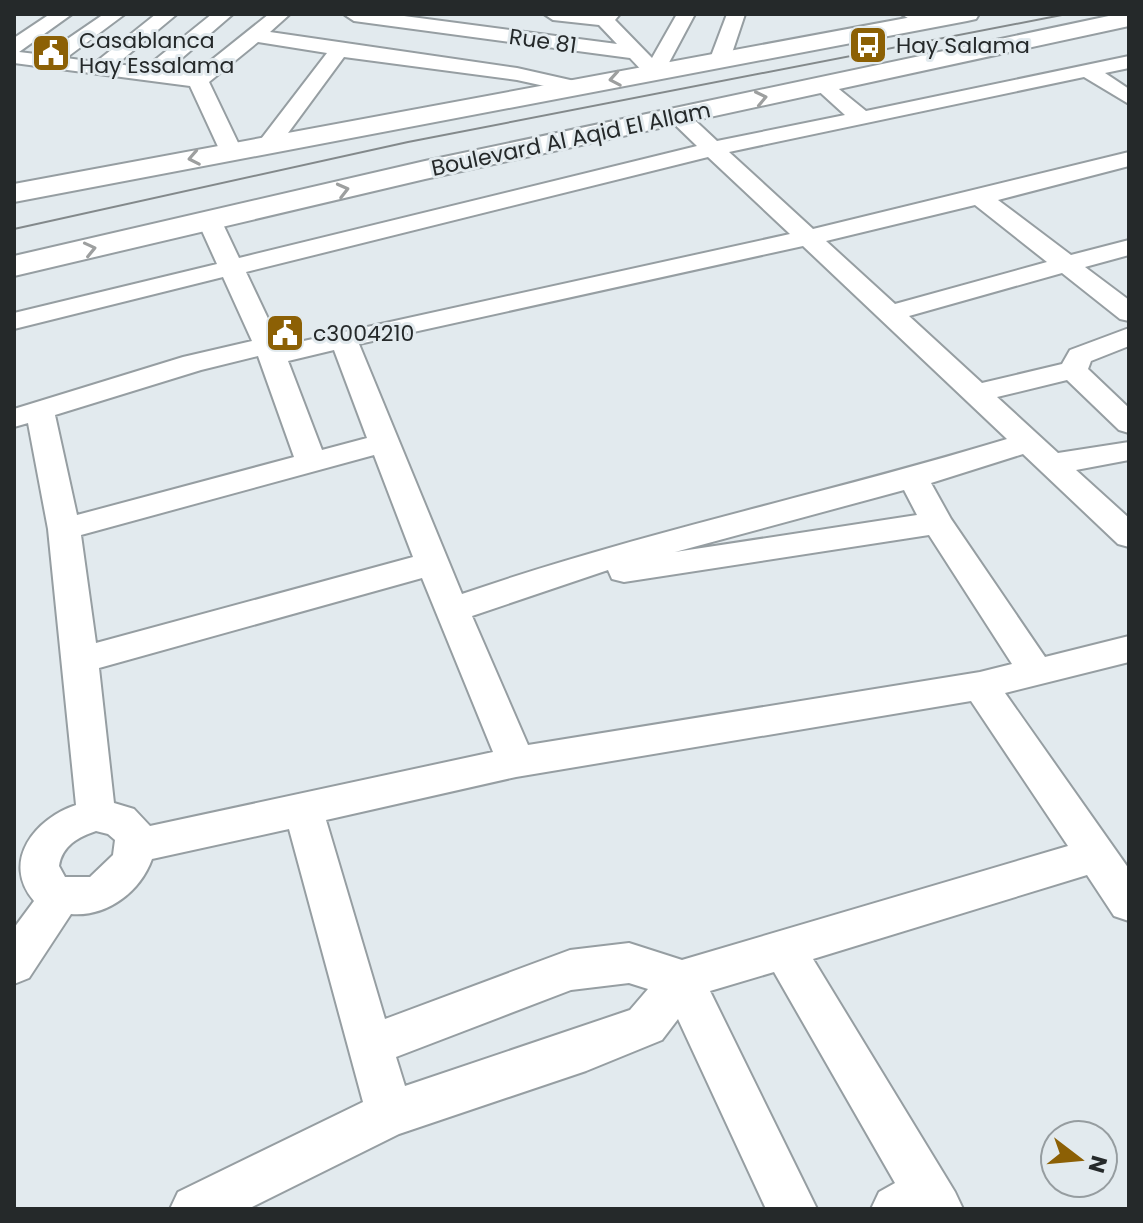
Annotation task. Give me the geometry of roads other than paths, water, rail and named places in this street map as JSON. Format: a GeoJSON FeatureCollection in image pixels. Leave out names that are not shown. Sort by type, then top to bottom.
{"type":"FeatureCollection","features":[{"type":"Feature","properties":{"kind":"main road","name":"Boulevard Al Aqid El Allam"},"geometry":{"type":"LineString","coordinates":[[18,191],[572,86],[645,62],[720,59],[917,18],[967,14]]}},
{"type":"Feature","properties":{"kind":"main road","name":"Boulevard Al Aqid El Allam"},"geometry":{"type":"LineString","coordinates":[[14,266],[425,170],[1129,19]]}},
{"type":"Feature","properties":{"kind":"main road"},"geometry":{"type":"LineString","coordinates":[[1096,26],[1129,29]]}},
{"type":"Feature","properties":{"kind":"street"},"geometry":{"type":"LineString","coordinates":[[16,57],[63,14]]}},
{"type":"Feature","properties":{"kind":"street"},"geometry":{"type":"LineString","coordinates":[[47,62],[116,14]]}},
{"type":"Feature","properties":{"kind":"street"},"geometry":{"type":"LineString","coordinates":[[99,69],[168,14]]}},
{"type":"Feature","properties":{"kind":"street"},"geometry":{"type":"LineString","coordinates":[[149,75],[224,14]]}},
{"type":"Feature","properties":{"kind":"street"},"geometry":{"type":"LineString","coordinates":[[16,57],[198,81],[281,14]]}},
{"type":"Feature","properties":{"kind":"street"},"geometry":{"type":"LineString","coordinates":[[553,14],[605,16],[645,62],[686,14]]}},
{"type":"Feature","properties":{"kind":"street"},"geometry":{"type":"LineString","coordinates":[[720,59],[736,14]]}},
{"type":"Feature","properties":{"kind":"street"},"geometry":{"type":"LineString","coordinates":[[269,143],[354,15]]}},
{"type":"Feature","properties":{"kind":"street","name":"Rue 81"},"geometry":{"type":"LineString","coordinates":[[354,15],[645,62]]}},
{"type":"Feature","properties":{"kind":"street"},"geometry":{"type":"LineString","coordinates":[[255,36],[517,74],[572,86]]}},
{"type":"Feature","properties":{"kind":"street"},"geometry":{"type":"LineString","coordinates":[[14,321],[713,149],[1129,62]]}},
{"type":"Feature","properties":{"kind":"street"},"geometry":{"type":"LineString","coordinates":[[1087,70],[1129,98]]}},
{"type":"Feature","properties":{"kind":"street"},"geometry":{"type":"LineString","coordinates":[[198,81],[231,151]]}},
{"type":"Feature","properties":{"kind":"street"},"geometry":{"type":"LineString","coordinates":[[822,85],[862,118]]}},
{"type":"Feature","properties":{"kind":"street"},"geometry":{"type":"LineString","coordinates":[[677,116],[1129,536]]}},
{"type":"Feature","properties":{"kind":"street"},"geometry":{"type":"LineString","coordinates":[[96,815],[64,529],[27,414],[193,363],[343,339],[811,238],[982,199],[1129,159]]}},
{"type":"Feature","properties":{"kind":"street"},"geometry":{"type":"LineString","coordinates":[[982,199],[1129,313]]}},
{"type":"Feature","properties":{"kind":"street"},"geometry":{"type":"LineString","coordinates":[[210,222],[270,351],[312,464]]}},
{"type":"Feature","properties":{"kind":"street"},"geometry":{"type":"LineString","coordinates":[[891,313],[1129,247]]}},
{"type":"Feature","properties":{"kind":"street"},"geometry":{"type":"LineString","coordinates":[[978,393],[1073,370],[1080,356],[1129,336]]}},
{"type":"Feature","properties":{"kind":"street"},"geometry":{"type":"LineString","coordinates":[[343,339],[516,762]]}},
{"type":"Feature","properties":{"kind":"street"},"geometry":{"type":"LineString","coordinates":[[1073,370],[1129,424]]}},
{"type":"Feature","properties":{"kind":"street"},"geometry":{"type":"LineString","coordinates":[[452,610],[572,568],[913,478],[1030,442]]}},
{"type":"Feature","properties":{"kind":"street"},"geometry":{"type":"LineString","coordinates":[[64,529],[384,443]]}},
{"type":"Feature","properties":{"kind":"street"},"geometry":{"type":"LineString","coordinates":[[1053,464],[1129,451]]}},
{"type":"Feature","properties":{"kind":"street"},"geometry":{"type":"LineString","coordinates":[[913,478],[937,523],[1036,672]]}},
{"type":"Feature","properties":{"kind":"street"},"geometry":{"type":"LineString","coordinates":[[572,568],[616,571],[653,569],[937,523]]}},
{"type":"Feature","properties":{"kind":"street"},"geometry":{"type":"LineString","coordinates":[[81,660],[433,563]]}},
{"type":"Feature","properties":{"kind":"street"},"geometry":{"type":"LineString","coordinates":[[137,846],[516,762],[980,686],[1129,649]]}},
{"type":"Feature","properties":{"kind":"street"},"geometry":{"type":"LineString","coordinates":[[980,686],[1129,903]]}},
{"type":"Feature","properties":{"kind":"street"},"geometry":{"type":"LineString","coordinates":[[303,809],[390,1114]]}},
{"type":"Feature","properties":{"kind":"street"},"geometry":{"type":"LineString","coordinates":[[14,964],[43,847],[57,831],[76,820],[96,815],[112,816],[125,823],[134,833],[137,846],[134,860],[112,885],[95,894],[78,897],[38,873]]}},
{"type":"Feature","properties":{"kind":"street"},"geometry":{"type":"LineString","coordinates":[[372,1045],[570,970],[629,963],[682,980],[1096,855]]}},
{"type":"Feature","properties":{"kind":"street"},"geometry":{"type":"LineString","coordinates":[[784,950],[921,1203]]}},
{"type":"Feature","properties":{"kind":"street"},"geometry":{"type":"LineString","coordinates":[[195,1209],[390,1114],[586,1049],[646,1025],[682,980]]}},
{"type":"Feature","properties":{"kind":"street"},"geometry":{"type":"LineString","coordinates":[[682,980],[792,1209]]}},
{"type":"Feature","properties":{"kind":"tram line"},"geometry":{"type":"LineString","coordinates":[[14,229],[408,142],[1067,14]]}},
{"type":"Feature","properties":{"kind":"place","name":"Hay Salama"},"geometry":{"type":"Point","coordinates":[868,45]}},
{"type":"Feature","properties":{"kind":"place","name":"Casablanca Hay Essalama"},"geometry":{"type":"Point","coordinates":[51,53]}},
{"type":"Feature","properties":{"kind":"place","name":"c3004210"},"geometry":{"type":"Point","coordinates":[285,333]}}]}
